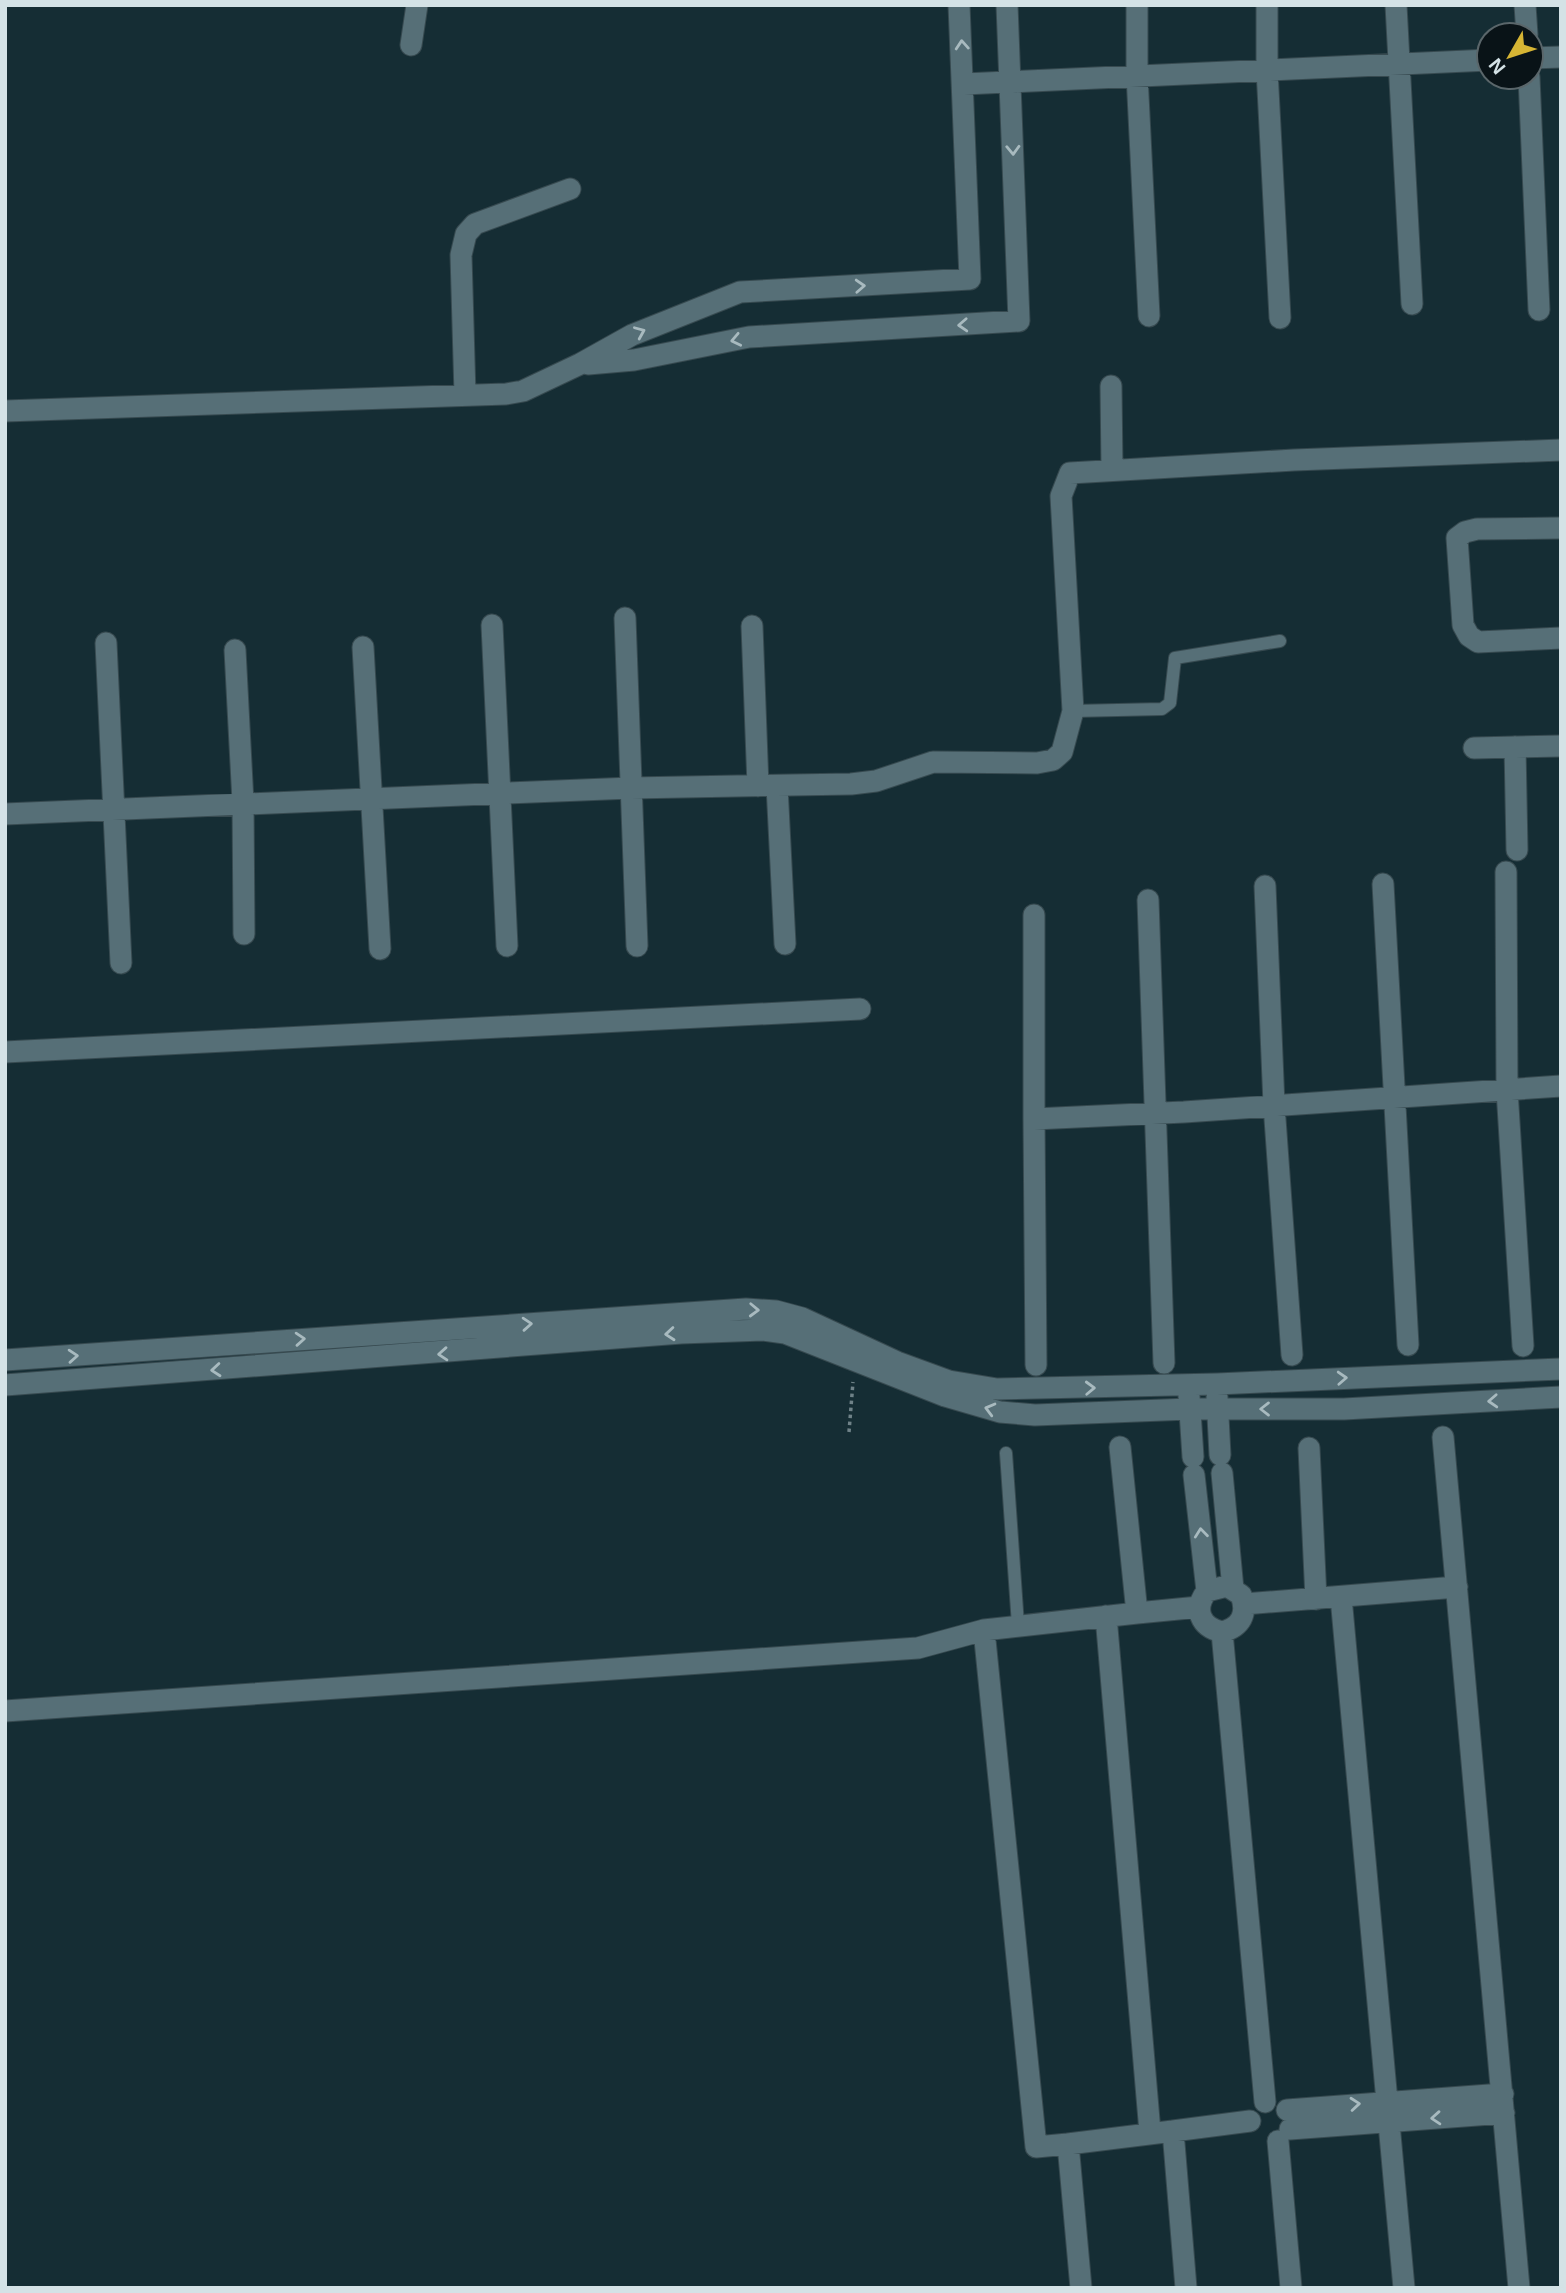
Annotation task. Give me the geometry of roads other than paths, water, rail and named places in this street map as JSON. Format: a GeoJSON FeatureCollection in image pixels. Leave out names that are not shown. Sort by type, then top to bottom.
{"type":"FeatureCollection","features":[{"type":"Feature","properties":{"kind":"street"},"geometry":{"type":"LineString","coordinates":[[411,45],[417,5]]}},
{"type":"Feature","properties":{"kind":"street"},"geometry":{"type":"LineString","coordinates":[[5,411],[523,391],[632,335],[740,292],[970,279],[959,5]]}},
{"type":"Feature","properties":{"kind":"street"},"geometry":{"type":"LineString","coordinates":[[580,364],[634,360],[749,337],[1018,322],[1007,5]]}},
{"type":"Feature","properties":{"kind":"street"},"geometry":{"type":"LineString","coordinates":[[1137,5],[1137,75],[1149,316]]}},
{"type":"Feature","properties":{"kind":"street"},"geometry":{"type":"LineString","coordinates":[[1267,5],[1267,70],[1280,318]]}},
{"type":"Feature","properties":{"kind":"street"},"geometry":{"type":"LineString","coordinates":[[1396,5],[1412,304]]}},
{"type":"Feature","properties":{"kind":"street"},"geometry":{"type":"LineString","coordinates":[[964,84],[1475,60]]}},
{"type":"Feature","properties":{"kind":"street"},"geometry":{"type":"LineString","coordinates":[[1530,91],[1539,310]]}},
{"type":"Feature","properties":{"kind":"street"},"geometry":{"type":"LineString","coordinates":[[465,395],[461,255],[466,234],[475,223],[570,189]]}},
{"type":"Feature","properties":{"kind":"street"},"geometry":{"type":"LineString","coordinates":[[1111,386],[1112,469]]}},
{"type":"Feature","properties":{"kind":"street"},"geometry":{"type":"LineString","coordinates":[[5,814],[373,797],[851,784],[876,781],[933,762],[1037,764],[1053,760],[1062,752],[1073,711],[1061,496],[1070,473],[1561,450]]}},
{"type":"Feature","properties":{"kind":"street"},"geometry":{"type":"LineString","coordinates":[[1561,528],[1477,529],[1465,532],[1457,538],[1463,625],[1469,636],[1478,642],[1561,638]]}},
{"type":"Feature","properties":{"kind":"street"},"geometry":{"type":"LineString","coordinates":[[625,618],[638,946]]}},
{"type":"Feature","properties":{"kind":"street"},"geometry":{"type":"LineString","coordinates":[[492,625],[507,946]]}},
{"type":"Feature","properties":{"kind":"street"},"geometry":{"type":"LineString","coordinates":[[752,626],[785,944]]}},
{"type":"Feature","properties":{"kind":"street"},"geometry":{"type":"LineString","coordinates":[[106,643],[121,963]]}},
{"type":"Feature","properties":{"kind":"street"},"geometry":{"type":"LineString","coordinates":[[363,647],[380,949]]}},
{"type":"Feature","properties":{"kind":"street"},"geometry":{"type":"LineString","coordinates":[[235,650],[243,802],[244,934]]}},
{"type":"Feature","properties":{"kind":"street"},"geometry":{"type":"LineString","coordinates":[[1474,748],[1561,746]]}},
{"type":"Feature","properties":{"kind":"street"},"geometry":{"type":"LineString","coordinates":[[1515,747],[1517,850]]}},
{"type":"Feature","properties":{"kind":"street"},"geometry":{"type":"LineString","coordinates":[[1506,872],[1507,1090],[1523,1346]]}},
{"type":"Feature","properties":{"kind":"street"},"geometry":{"type":"LineString","coordinates":[[1383,884],[1408,1345]]}},
{"type":"Feature","properties":{"kind":"street"},"geometry":{"type":"LineString","coordinates":[[1265,886],[1274,1105],[1292,1355]]}},
{"type":"Feature","properties":{"kind":"street"},"geometry":{"type":"LineString","coordinates":[[1148,900],[1164,1363]]}},
{"type":"Feature","properties":{"kind":"street"},"geometry":{"type":"LineString","coordinates":[[1034,915],[1035,1415]]}},
{"type":"Feature","properties":{"kind":"street"},"geometry":{"type":"LineString","coordinates":[[5,1052],[860,1009]]}},
{"type":"Feature","properties":{"kind":"street"},"geometry":{"type":"LineString","coordinates":[[1034,1119],[1561,1086]]}},
{"type":"Feature","properties":{"kind":"street"},"geometry":{"type":"LineString","coordinates":[[5,1360],[746,1309],[776,1311],[802,1318],[896,1370]]}},
{"type":"Feature","properties":{"kind":"street"},"geometry":{"type":"LineString","coordinates":[[5,1385],[681,1333],[763,1330],[785,1333],[855,1359],[896,1370],[947,1388],[1000,1412],[1035,1415],[1189,1409],[1344,1409],[1561,1397]]}},
{"type":"Feature","properties":{"kind":"street"},"geometry":{"type":"LineString","coordinates":[[947,1388],[997,1389],[1036,1379],[1188,1385],[1561,1369]]}},
{"type":"Feature","properties":{"kind":"street"},"geometry":{"type":"LineString","coordinates":[[1188,1385],[1205,1625],[1222,1632],[1240,1623],[1221,1464],[1217,1384]]}},
{"type":"Feature","properties":{"kind":"street"},"geometry":{"type":"LineString","coordinates":[[1443,1437],[1519,2288]]}},
{"type":"Feature","properties":{"kind":"street"},"geometry":{"type":"LineString","coordinates":[[1120,1447],[1137,1613]]}},
{"type":"Feature","properties":{"kind":"street"},"geometry":{"type":"LineString","coordinates":[[1309,1448],[1316,1599]]}},
{"type":"Feature","properties":{"kind":"street"},"geometry":{"type":"LineString","coordinates":[[5,1711],[918,1648],[984,1630],[1137,1613],[1203,1599],[1219,1586],[1239,1597],[1316,1599],[1457,1587]]}},
{"type":"Feature","properties":{"kind":"street"},"geometry":{"type":"LineString","coordinates":[[1342,1597],[1404,2288]]}},
{"type":"Feature","properties":{"kind":"street"},"geometry":{"type":"LineString","coordinates":[[1106,1616],[1150,2132]]}},
{"type":"Feature","properties":{"kind":"street"},"geometry":{"type":"LineString","coordinates":[[984,1630],[1036,2147],[1250,2121]]}},
{"type":"Feature","properties":{"kind":"street"},"geometry":{"type":"LineString","coordinates":[[1222,1632],[1265,2102]]}},
{"type":"Feature","properties":{"kind":"street"},"geometry":{"type":"LineString","coordinates":[[1250,2121],[1258,2106],[1265,2102],[1277,2103],[1285,2127],[1291,2288]]}},
{"type":"Feature","properties":{"kind":"street"},"geometry":{"type":"LineString","coordinates":[[1250,2121],[1259,2138],[1268,2142],[1285,2127],[1389,2112],[1503,2104]]}},
{"type":"Feature","properties":{"kind":"street"},"geometry":{"type":"LineString","coordinates":[[1172,2131],[1186,2288]]}},
{"type":"Feature","properties":{"kind":"street"},"geometry":{"type":"LineString","coordinates":[[1068,2144],[1081,2288]]}},
{"type":"Feature","properties":{"kind":"lane"},"geometry":{"type":"LineString","coordinates":[[1073,711],[1162,709],[1170,703],[1175,658],[1280,641]]}},
{"type":"Feature","properties":{"kind":"lane"},"geometry":{"type":"LineString","coordinates":[[1006,1453],[1018,1625]]}}]}
